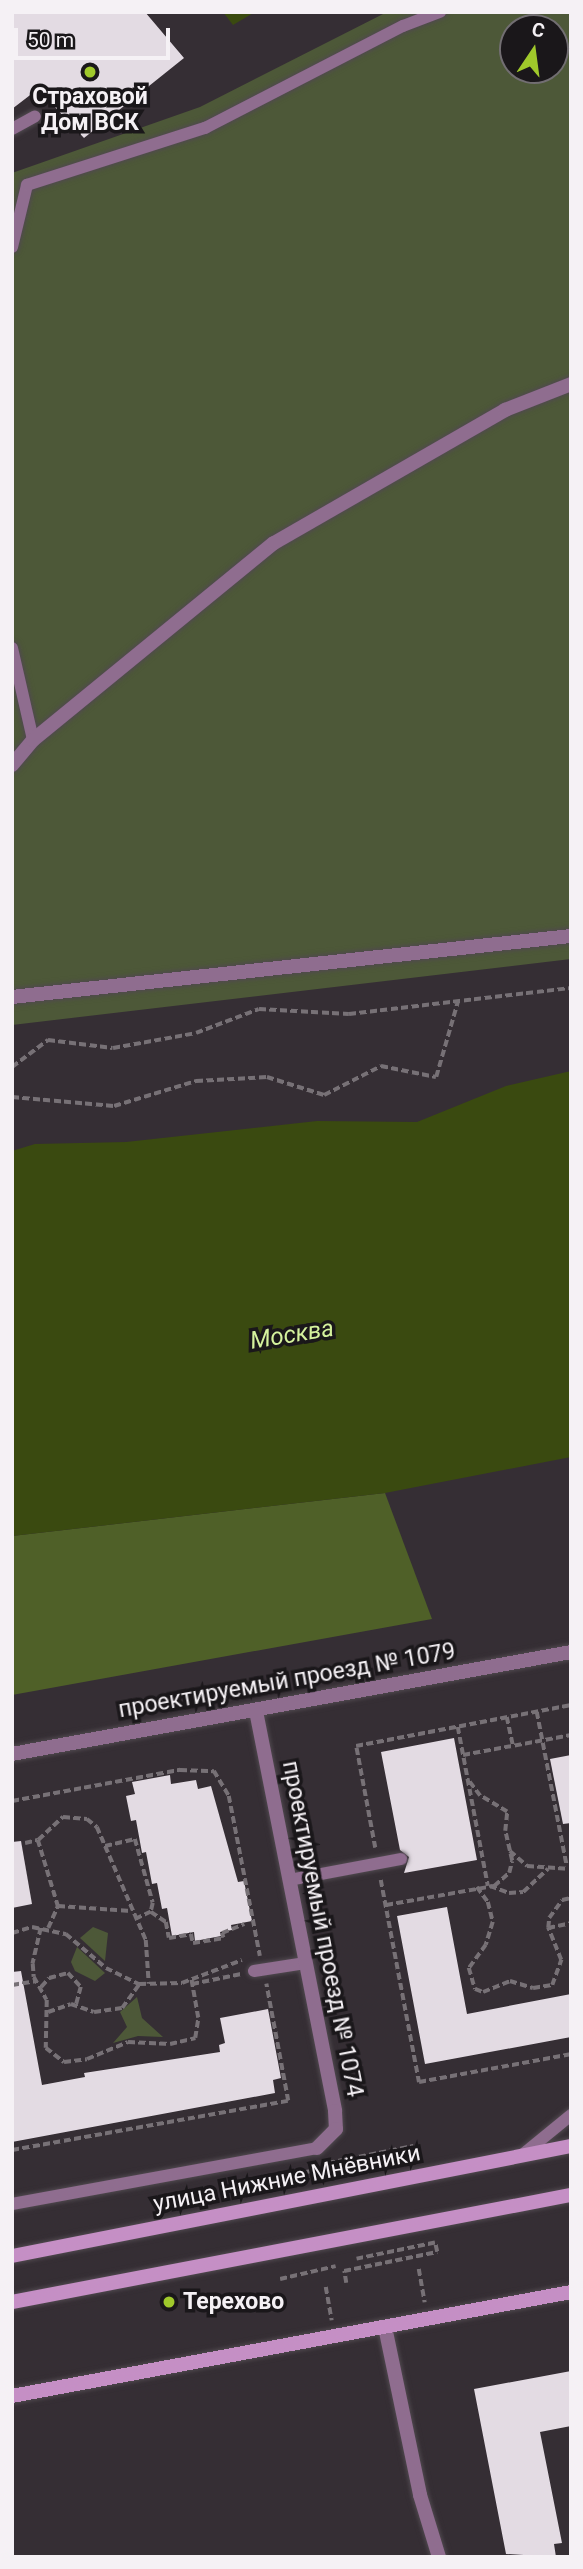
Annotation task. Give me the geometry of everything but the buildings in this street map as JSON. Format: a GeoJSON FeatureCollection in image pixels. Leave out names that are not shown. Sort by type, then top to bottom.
{"type":"FeatureCollection","features":[{"type":"Feature","properties":{"kind":"main road","name":"улица Нижние Мнёвники"},"geometry":{"type":"LineString","coordinates":[[12,2256],[571,2146]]}},
{"type":"Feature","properties":{"kind":"main road"},"geometry":{"type":"LineString","coordinates":[[12,2301],[571,2195]]}},
{"type":"Feature","properties":{"kind":"main road"},"geometry":{"type":"LineString","coordinates":[[12,2396],[571,2292]]}},
{"type":"Feature","properties":{"kind":"street"},"geometry":{"type":"LineString","coordinates":[[12,765],[33,740],[274,543],[505,410],[571,384]]}},
{"type":"Feature","properties":{"kind":"street"},"geometry":{"type":"LineString","coordinates":[[12,997],[571,936]]}},
{"type":"Feature","properties":{"kind":"street","name":"проектируемый проезд № 1079"},"geometry":{"type":"LineString","coordinates":[[12,1754],[571,1652]]}},
{"type":"Feature","properties":{"kind":"street","name":"проектируемый проезд № 1074"},"geometry":{"type":"LineString","coordinates":[[256,1711],[336,2129],[317,2148]]}},
{"type":"Feature","properties":{"kind":"street"},"geometry":{"type":"LineString","coordinates":[[385,2327],[420,2495],[439,2557]]}},
{"type":"Feature","properties":{"kind":"lane"},"geometry":{"type":"LineString","coordinates":[[12,247],[27,184],[205,128],[403,26],[440,12]]}},
{"type":"Feature","properties":{"kind":"lane"},"geometry":{"type":"LineString","coordinates":[[12,129],[35,116]]}},
{"type":"Feature","properties":{"kind":"lane"},"geometry":{"type":"LineString","coordinates":[[12,648],[33,740]]}},
{"type":"Feature","properties":{"kind":"lane"},"geometry":{"type":"LineString","coordinates":[[289,1880],[401,1859]]}},
{"type":"Feature","properties":{"kind":"lane"},"geometry":{"type":"LineString","coordinates":[[259,1971],[306,1963]]}},
{"type":"Feature","properties":{"kind":"lane"},"geometry":{"type":"LineString","coordinates":[[522,2155],[571,2115]]}},
{"type":"Feature","properties":{"kind":"lane"},"geometry":{"type":"LineString","coordinates":[[12,2204],[317,2148]]}},
{"type":"Feature","properties":{"kind":"path"},"geometry":{"type":"LineString","coordinates":[[12,1067],[48,1040],[113,1048],[196,1033],[259,1009],[349,1014],[571,988]]}},
{"type":"Feature","properties":{"kind":"path"},"geometry":{"type":"LineString","coordinates":[[12,1097],[114,1106],[196,1081],[267,1077],[324,1096],[381,1066],[436,1077],[458,1001]]}},
{"type":"Feature","properties":{"kind":"path"},"geometry":{"type":"LineString","coordinates":[[571,1705],[356,1746],[419,2082],[571,2054]]}},
{"type":"Feature","properties":{"kind":"path"},"geometry":{"type":"LineString","coordinates":[[509,1848],[527,1866],[548,1870],[569,1868],[537,1712]]}},
{"type":"Feature","properties":{"kind":"path"},"geometry":{"type":"LineString","coordinates":[[508,1717],[513,1745]]}},
{"type":"Feature","properties":{"kind":"path"},"geometry":{"type":"LineString","coordinates":[[457,1727],[488,1885]]}},
{"type":"Feature","properties":{"kind":"path"},"geometry":{"type":"LineString","coordinates":[[463,1755],[571,1735]]}},
{"type":"Feature","properties":{"kind":"path"},"geometry":{"type":"LineString","coordinates":[[12,1801],[180,1770],[214,1771],[229,1796],[260,1958],[231,1960],[191,1982]]}},
{"type":"Feature","properties":{"kind":"path"},"geometry":{"type":"LineString","coordinates":[[386,1905],[502,1882],[509,1872],[512,1861],[508,1812],[480,1796],[468,1780]]}},
{"type":"Feature","properties":{"kind":"path"},"geometry":{"type":"LineString","coordinates":[[25,1843],[38,1840],[55,1821],[74,1815],[97,1827],[131,1911],[146,1940],[149,1985]]}},
{"type":"Feature","properties":{"kind":"path"},"geometry":{"type":"LineString","coordinates":[[105,1846],[135,1839],[153,1903],[151,1912]]}},
{"type":"Feature","properties":{"kind":"path"},"geometry":{"type":"LineString","coordinates":[[38,1840],[58,1906],[48,1928]]}},
{"type":"Feature","properties":{"kind":"path"},"geometry":{"type":"LineString","coordinates":[[488,1885],[509,1893],[523,1892],[548,1870]]}},
{"type":"Feature","properties":{"kind":"path"},"geometry":{"type":"LineString","coordinates":[[477,1887],[488,1902],[492,1922],[486,1945],[469,1968],[475,1989],[492,1991],[510,1981],[533,1988],[552,1985],[561,1961],[548,1928],[554,1908],[571,1898]]}},
{"type":"Feature","properties":{"kind":"path"},"geometry":{"type":"LineString","coordinates":[[58,1906],[131,1911]]}},
{"type":"Feature","properties":{"kind":"path"},"geometry":{"type":"LineString","coordinates":[[136,1919],[151,1912]]}},
{"type":"Feature","properties":{"kind":"path"},"geometry":{"type":"LineString","coordinates":[[151,1912],[166,1922],[169,1938],[191,1934],[193,1943],[223,1938],[222,1933],[234,1931],[233,1926],[244,1924]]}},
{"type":"Feature","properties":{"kind":"path"},"geometry":{"type":"LineString","coordinates":[[548,1928],[571,1923]]}},
{"type":"Feature","properties":{"kind":"path"},"geometry":{"type":"LineString","coordinates":[[41,1927],[33,1965],[48,2012],[46,2048],[64,2062],[87,2059],[128,2042],[184,2043],[199,2031],[191,1982]]}},
{"type":"Feature","properties":{"kind":"path"},"geometry":{"type":"LineString","coordinates":[[12,1933],[41,1927],[66,1934],[106,1968],[139,1984],[191,1982],[259,1971],[288,2101],[12,2150]]}},
{"type":"Feature","properties":{"kind":"path"},"geometry":{"type":"LineString","coordinates":[[41,1987],[49,1978],[68,1973],[81,1987],[76,2006]]}},
{"type":"Feature","properties":{"kind":"path"},"geometry":{"type":"LineString","coordinates":[[12,1985],[37,1981]]}},
{"type":"Feature","properties":{"kind":"path"},"geometry":{"type":"LineString","coordinates":[[48,2012],[76,2006],[94,2012],[122,2008],[139,1984]]}},
{"type":"Feature","properties":{"kind":"path"},"geometry":{"type":"LineString","coordinates":[[328,2163],[413,2146],[415,2155],[340,2170]]}},
{"type":"Feature","properties":{"kind":"path"},"geometry":{"type":"LineString","coordinates":[[253,2183],[316,2170]]}},
{"type":"Feature","properties":{"kind":"path"},"geometry":{"type":"LineString","coordinates":[[346,2283],[344,2271],[437,2252],[435,2243],[356,2259]]}},
{"type":"Feature","properties":{"kind":"path"},"geometry":{"type":"LineString","coordinates":[[280,2279],[336,2266]]}},
{"type":"Feature","properties":{"kind":"path"},"geometry":{"type":"LineString","coordinates":[[419,2269],[426,2304]]}},
{"type":"Feature","properties":{"kind":"path"},"geometry":{"type":"LineString","coordinates":[[326,2287],[332,2322]]}},
{"type":"Feature","properties":{"kind":"shaded area"},"geometry":{"type":"Polygon","coordinates":[[[387,12],[571,12],[571,959],[12,1025],[12,173],[200,107],[387,12]]]}},
{"type":"Feature","properties":{"kind":"shaded area"},"geometry":{"type":"Polygon","coordinates":[[[385,1493],[432,1619],[12,1695],[12,1536],[385,1493]]]}},
{"type":"Feature","properties":{"kind":"shaded area"},"geometry":{"type":"Polygon","coordinates":[[[93,1927],[108,1933],[105,1961],[80,1938],[93,1927]]]}},
{"type":"Feature","properties":{"kind":"shaded area"},"geometry":{"type":"Polygon","coordinates":[[[77,1947],[105,1973],[95,1981],[75,1971],[71,1962],[77,1947]]]}},
{"type":"Feature","properties":{"kind":"shaded area"},"geometry":{"type":"Polygon","coordinates":[[[137,1997],[142,2018],[163,2037],[138,2036],[113,2043],[127,2027],[120,2012],[137,1997]]]}},
{"type":"Feature","properties":{"kind":"water"},"geometry":{"type":"Polygon","coordinates":[[[223,12],[255,12],[233,25],[223,12]]]}},
{"type":"Feature","properties":{"kind":"water","name":"Москва"},"geometry":{"type":"Polygon","coordinates":[[[571,1071],[571,1457],[385,1493],[12,1536],[12,1151],[35,1144],[126,1142],[317,1121],[417,1122],[506,1086],[571,1071]]]}},
{"type":"Feature","properties":{"kind":"place","name":"Страховой Дом ВСК"},"geometry":{"type":"Point","coordinates":[90,72]}},
{"type":"Feature","properties":{"kind":"place","name":"Терехово"},"geometry":{"type":"Point","coordinates":[169,2302]}}]}
